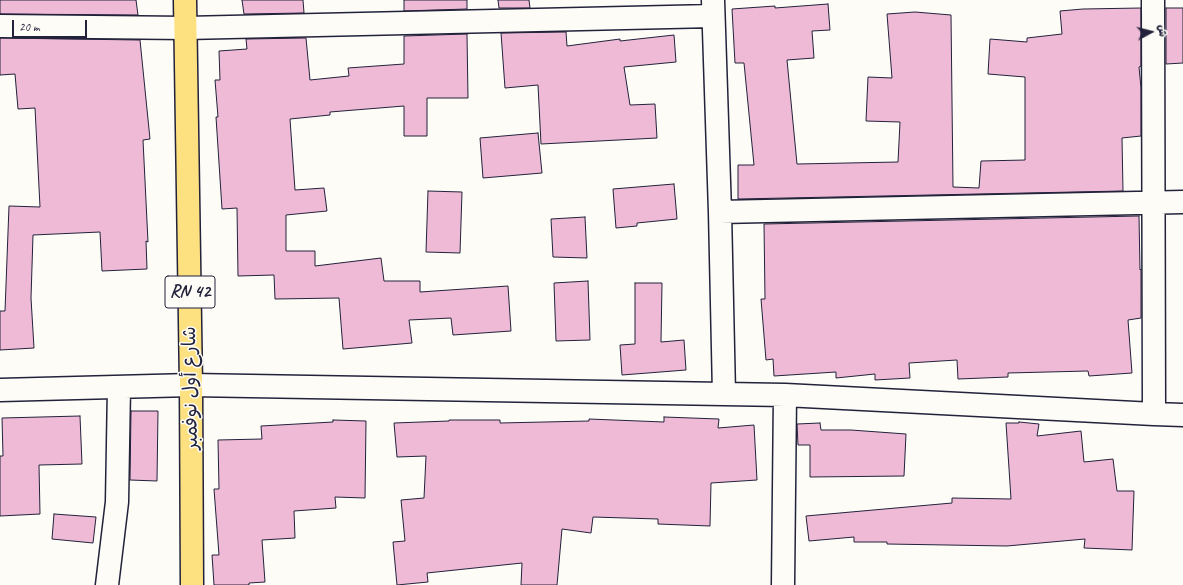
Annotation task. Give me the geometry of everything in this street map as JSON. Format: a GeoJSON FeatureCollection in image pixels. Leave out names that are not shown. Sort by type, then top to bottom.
{"type":"FeatureCollection","features":[{"type":"Feature","properties":{"kind":"main road","name":"شارع أول نوفمبر"},"geometry":{"type":"LineString","coordinates":[[185,0],[191,385],[192,585]]}},
{"type":"Feature","properties":{"kind":"street"},"geometry":{"type":"LineString","coordinates":[[1152,0],[1154,414]]}},
{"type":"Feature","properties":{"kind":"street"},"geometry":{"type":"LineString","coordinates":[[0,26],[186,28],[713,8],[724,394]]}},
{"type":"Feature","properties":{"kind":"street"},"geometry":{"type":"LineString","coordinates":[[720,212],[1183,202]]}},
{"type":"Feature","properties":{"kind":"street"},"geometry":{"type":"LineString","coordinates":[[0,390],[191,385],[785,395],[1183,415]]}},
{"type":"Feature","properties":{"kind":"street"},"geometry":{"type":"LineString","coordinates":[[107,585],[118,502],[119,387]]}},
{"type":"Feature","properties":{"kind":"street"},"geometry":{"type":"LineString","coordinates":[[783,585],[785,395]]}},
{"type":"Feature","properties":{"kind":"building"},"geometry":{"type":"Polygon","coordinates":[[[0,0],[136,0],[138,15],[0,14],[0,0]]]}},
{"type":"Feature","properties":{"kind":"building"},"geometry":{"type":"Polygon","coordinates":[[[242,0],[303,0],[304,13],[244,14],[242,0]]]}},
{"type":"Feature","properties":{"kind":"building"},"geometry":{"type":"Polygon","coordinates":[[[404,0],[467,0],[467,9],[404,11],[404,0]]]}},
{"type":"Feature","properties":{"kind":"building"},"geometry":{"type":"Polygon","coordinates":[[[498,0],[529,0],[530,8],[499,8],[498,0]]]}},
{"type":"Feature","properties":{"kind":"building"},"geometry":{"type":"Polygon","coordinates":[[[828,4],[830,30],[812,31],[814,58],[787,60],[797,164],[898,162],[900,122],[866,121],[868,77],[892,78],[887,14],[915,12],[951,15],[953,187],[979,188],[981,161],[1025,160],[1025,77],[988,74],[990,39],[1027,42],[1027,38],[1062,34],[1060,11],[1141,8],[1141,66],[1139,67],[1141,88],[1141,136],[1122,138],[1123,191],[738,199],[738,165],[754,165],[744,63],[735,63],[732,9],[775,6],[775,8],[828,4]]]}},
{"type":"Feature","properties":{"kind":"building"},"geometry":{"type":"Polygon","coordinates":[[[1166,8],[1183,8],[1183,63],[1166,64],[1166,8]]]}},
{"type":"Feature","properties":{"kind":"building"},"geometry":{"type":"Polygon","coordinates":[[[566,32],[567,46],[620,39],[620,41],[674,35],[676,62],[624,67],[630,105],[655,104],[657,138],[541,144],[538,85],[505,88],[501,33],[566,32]]]}},
{"type":"Feature","properties":{"kind":"building"},"geometry":{"type":"Polygon","coordinates":[[[467,34],[468,98],[427,98],[427,136],[404,136],[404,106],[330,112],[330,115],[290,119],[295,190],[324,188],[327,211],[286,215],[286,251],[315,251],[315,266],[381,258],[384,281],[420,281],[420,292],[508,286],[511,331],[453,335],[451,318],[409,320],[412,343],[343,349],[339,298],[275,299],[274,275],[238,276],[237,208],[222,209],[215,80],[220,80],[219,51],[247,49],[246,39],[306,38],[310,80],[349,76],[348,68],[404,64],[404,36],[467,34]]]}},
{"type":"Feature","properties":{"kind":"building"},"geometry":{"type":"Polygon","coordinates":[[[0,38],[140,40],[150,139],[143,140],[148,242],[146,241],[147,269],[102,271],[100,232],[33,235],[31,298],[34,348],[0,350],[0,311],[5,311],[9,206],[40,207],[35,108],[18,109],[15,74],[0,75],[0,38]]]}},
{"type":"Feature","properties":{"kind":"building"},"geometry":{"type":"Polygon","coordinates":[[[538,133],[542,173],[483,178],[480,138],[538,133]]]}},
{"type":"Feature","properties":{"kind":"building"},"geometry":{"type":"Polygon","coordinates":[[[674,184],[677,219],[637,223],[637,226],[616,228],[613,189],[674,184]]]}},
{"type":"Feature","properties":{"kind":"building"},"geometry":{"type":"Polygon","coordinates":[[[428,191],[462,192],[460,253],[426,252],[428,191]]]}},
{"type":"Feature","properties":{"kind":"building"},"geometry":{"type":"Polygon","coordinates":[[[1139,216],[1141,318],[1128,320],[1132,373],[1089,376],[1088,371],[1008,373],[1008,377],[958,379],[957,360],[909,363],[910,378],[875,380],[875,374],[836,378],[836,372],[774,376],[773,359],[766,360],[761,299],[765,299],[764,224],[1139,216]]]}},
{"type":"Feature","properties":{"kind":"building"},"geometry":{"type":"Polygon","coordinates":[[[585,217],[587,258],[553,257],[551,219],[585,217]]]}},
{"type":"Feature","properties":{"kind":"building"},"geometry":{"type":"Polygon","coordinates":[[[588,281],[590,340],[556,341],[554,283],[588,281]]]}},
{"type":"Feature","properties":{"kind":"building"},"geometry":{"type":"Polygon","coordinates":[[[635,283],[662,283],[661,342],[684,340],[686,370],[622,375],[620,345],[635,344],[635,283]]]}},
{"type":"Feature","properties":{"kind":"building"},"geometry":{"type":"Polygon","coordinates":[[[131,411],[158,411],[157,481],[130,480],[131,411]]]}},
{"type":"Feature","properties":{"kind":"building"},"geometry":{"type":"Polygon","coordinates":[[[80,416],[82,464],[39,465],[40,514],[0,516],[0,456],[3,456],[2,418],[80,416]]]}},
{"type":"Feature","properties":{"kind":"building"},"geometry":{"type":"Polygon","coordinates":[[[664,417],[719,419],[718,428],[754,425],[757,480],[711,483],[710,526],[658,524],[658,519],[593,517],[591,533],[562,529],[557,585],[521,585],[522,563],[427,573],[428,582],[397,585],[393,542],[405,541],[401,500],[424,498],[426,456],[397,457],[394,423],[449,420],[500,420],[500,423],[589,421],[589,419],[664,422],[664,417]]]}},
{"type":"Feature","properties":{"kind":"building"},"geometry":{"type":"Polygon","coordinates":[[[333,420],[366,421],[365,498],[335,497],[336,508],[294,511],[295,538],[262,540],[265,582],[249,583],[249,585],[214,585],[212,555],[219,555],[214,489],[219,489],[218,440],[262,439],[261,426],[333,422],[333,420]]]}},
{"type":"Feature","properties":{"kind":"building"},"geometry":{"type":"Polygon","coordinates":[[[1019,422],[1039,424],[1037,436],[1081,431],[1084,462],[1113,459],[1117,491],[1134,491],[1132,550],[1084,548],[1085,539],[1007,546],[887,544],[887,542],[854,542],[854,537],[809,541],[806,516],[952,503],[952,498],[1011,499],[1006,423],[1019,422]]]}},
{"type":"Feature","properties":{"kind":"building"},"geometry":{"type":"Polygon","coordinates":[[[820,423],[821,430],[851,430],[906,434],[904,476],[810,477],[810,445],[798,445],[797,424],[820,423]]]}},
{"type":"Feature","properties":{"kind":"building"},"geometry":{"type":"Polygon","coordinates":[[[54,514],[96,517],[93,543],[52,539],[54,514]]]}}]}
